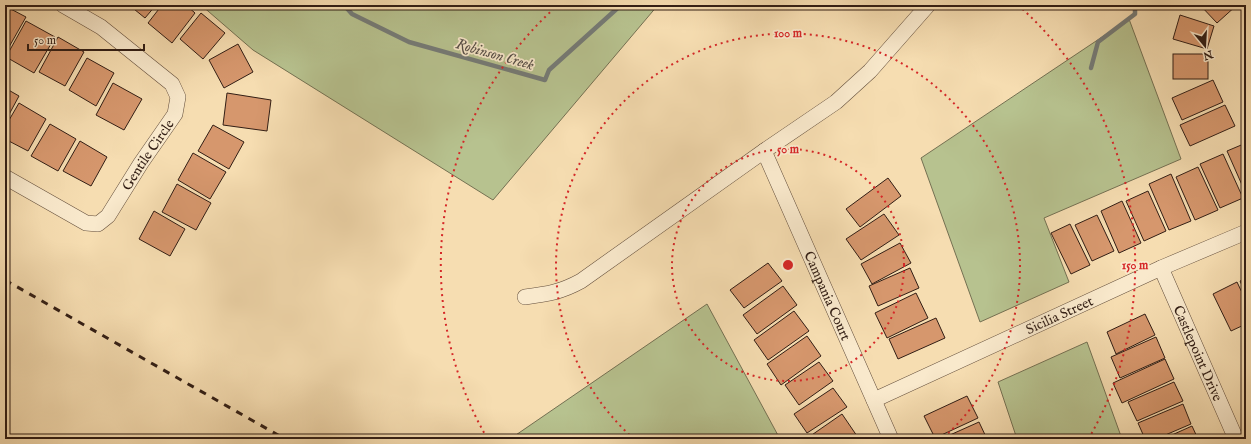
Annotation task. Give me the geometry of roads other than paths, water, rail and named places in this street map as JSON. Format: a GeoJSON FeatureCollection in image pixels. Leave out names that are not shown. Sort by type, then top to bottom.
{"type":"FeatureCollection","features":[{"type":"Feature","properties":{"kind":"street","name":"Gentile Circle"},"geometry":{"type":"LineString","coordinates":[[5,177],[86,223],[98,224],[108,216],[175,114],[178,97],[172,84],[101,27],[63,5]]}},
{"type":"Feature","properties":{"kind":"street"},"geometry":{"type":"LineString","coordinates":[[525,297],[560,291],[581,281],[764,151],[836,102],[870,71],[928,5]]}},
{"type":"Feature","properties":{"kind":"street","name":"Campania Court"},"geometry":{"type":"LineString","coordinates":[[764,151],[891,439]]}},
{"type":"Feature","properties":{"kind":"street","name":"Sicilia Street"},"geometry":{"type":"LineString","coordinates":[[874,400],[1161,268],[1246,232]]}},
{"type":"Feature","properties":{"kind":"street","name":"Castlepoint Drive"},"geometry":{"type":"LineString","coordinates":[[1161,268],[1236,439]]}},
{"type":"Feature","properties":{"kind":"waterway","name":"Robinson Creek"},"geometry":{"type":"LineString","coordinates":[[344,5],[352,14],[409,42],[545,80],[549,70],[621,5]]}},
{"type":"Feature","properties":{"kind":"waterway"},"geometry":{"type":"LineString","coordinates":[[1091,68],[1098,42],[1135,14],[1135,5]]}},
{"type":"Feature","properties":{"kind":"railway"},"geometry":{"type":"LineString","coordinates":[[5,280],[285,439]]}}]}
